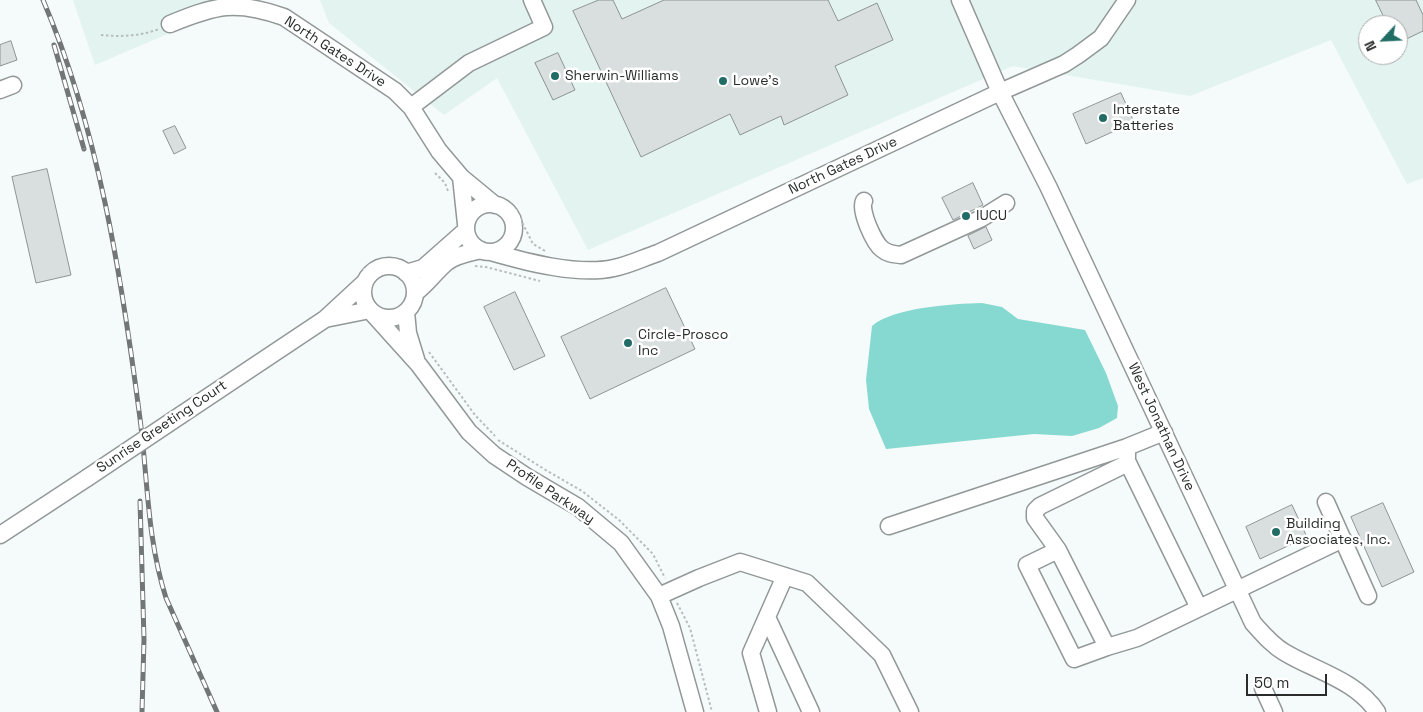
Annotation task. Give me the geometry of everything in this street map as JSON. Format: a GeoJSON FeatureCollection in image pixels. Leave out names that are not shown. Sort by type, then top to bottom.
{"type":"FeatureCollection","features":[{"type":"Feature","properties":{"kind":"street"},"geometry":{"type":"LineString","coordinates":[[411,107],[469,63],[544,27],[532,0]]}},
{"type":"Feature","properties":{"kind":"street","name":"West Jonathan Drive"},"geometry":{"type":"LineString","coordinates":[[960,0],[1000,92],[1048,186],[1254,623],[1268,640],[1283,652],[1357,690],[1377,712]]}},
{"type":"Feature","properties":{"kind":"street","name":"North Gates Drive"},"geometry":{"type":"LineString","coordinates":[[486,251],[531,263],[584,270],[613,268],[634,262],[1064,64],[1101,38],[1127,0]]}},
{"type":"Feature","properties":{"kind":"street","name":"North Gates Drive"},"geometry":{"type":"LineString","coordinates":[[170,24],[202,11],[244,2],[284,17],[395,91],[411,107],[439,151],[461,177],[499,201]]}},
{"type":"Feature","properties":{"kind":"street"},"geometry":{"type":"LineString","coordinates":[[461,177],[466,227],[471,242],[486,251]]}},
{"type":"Feature","properties":{"kind":"street"},"geometry":{"type":"LineString","coordinates":[[405,267],[412,279],[415,293],[412,305],[399,317],[381,318],[372,312],[363,300],[362,278],[382,266],[399,268],[405,267],[423,268],[466,227],[468,217],[480,206],[499,201],[507,211],[513,224],[513,231],[508,243],[498,250],[457,256],[447,262],[425,286],[415,293]]}},
{"type":"Feature","properties":{"kind":"street"},"geometry":{"type":"LineString","coordinates":[[864,201],[862,206],[863,212],[880,248],[890,254],[901,255],[982,218],[1006,204]]}},
{"type":"Feature","properties":{"kind":"street"},"geometry":{"type":"LineString","coordinates":[[513,231],[531,263]]}},
{"type":"Feature","properties":{"kind":"street","name":"Sunrise Greeting Court"},"geometry":{"type":"LineString","coordinates":[[0,536],[325,319],[362,278]]}},
{"type":"Feature","properties":{"kind":"street","name":"Sunrise Greeting Court"},"geometry":{"type":"LineString","coordinates":[[325,319],[372,312]]}},
{"type":"Feature","properties":{"kind":"street","name":"Profile Parkway"},"geometry":{"type":"LineString","coordinates":[[372,312],[418,365],[469,432],[494,454],[527,477],[578,507],[621,543],[659,596],[672,626],[695,712]]}},
{"type":"Feature","properties":{"kind":"street","name":"Profile Parkway"},"geometry":{"type":"LineString","coordinates":[[406,312],[408,333],[418,365]]}},
{"type":"Feature","properties":{"kind":"street"},"geometry":{"type":"LineString","coordinates":[[1107,647],[1058,550],[1035,518],[1035,511],[1040,506],[1164,432]]}},
{"type":"Feature","properties":{"kind":"street"},"geometry":{"type":"LineString","coordinates":[[889,526],[1127,455]]}},
{"type":"Feature","properties":{"kind":"street"},"geometry":{"type":"LineString","coordinates":[[1127,455],[1199,608]]}},
{"type":"Feature","properties":{"kind":"street"},"geometry":{"type":"LineString","coordinates":[[1326,502],[1368,596]]}},
{"type":"Feature","properties":{"kind":"street"},"geometry":{"type":"LineString","coordinates":[[1058,550],[1027,565],[1074,659],[1137,638],[1343,539]]}},
{"type":"Feature","properties":{"kind":"street"},"geometry":{"type":"LineString","coordinates":[[659,596],[740,562],[807,584],[882,655],[903,710]]}},
{"type":"Feature","properties":{"kind":"street"},"geometry":{"type":"LineString","coordinates":[[768,712],[751,653],[785,576]]}},
{"type":"Feature","properties":{"kind":"street"},"geometry":{"type":"LineString","coordinates":[[767,617],[811,712]]}},
{"type":"Feature","properties":{"kind":"street"},"geometry":{"type":"LineString","coordinates":[[1263,688],[1274,712]]}},
{"type":"Feature","properties":{"kind":"path"},"geometry":{"type":"LineString","coordinates":[[100,35],[116,36],[151,32],[170,24]]}},
{"type":"Feature","properties":{"kind":"path"},"geometry":{"type":"LineString","coordinates":[[435,173],[449,191]]}},
{"type":"Feature","properties":{"kind":"path"},"geometry":{"type":"LineString","coordinates":[[499,201],[516,210],[533,244],[549,253]]}},
{"type":"Feature","properties":{"kind":"path"},"geometry":{"type":"LineString","coordinates":[[362,278],[376,263],[387,260],[405,267]]}},
{"type":"Feature","properties":{"kind":"path"},"geometry":{"type":"LineString","coordinates":[[471,266],[486,267],[540,281]]}},
{"type":"Feature","properties":{"kind":"path"},"geometry":{"type":"LineString","coordinates":[[428,351],[475,414],[498,440],[582,491],[619,520],[644,544],[656,561]]}},
{"type":"Feature","properties":{"kind":"path"},"geometry":{"type":"LineString","coordinates":[[684,616],[690,628],[712,712]]}},
{"type":"Feature","properties":{"kind":"shaded area"},"geometry":{"type":"Polygon","coordinates":[[[73,0],[247,0],[95,65],[73,0]]]}},
{"type":"Feature","properties":{"kind":"shaded area"},"geometry":{"type":"Polygon","coordinates":[[[320,0],[1423,0],[1423,178],[1407,184],[1331,40],[1190,96],[1013,66],[588,250],[497,78],[444,115],[329,23],[320,0]]]}},
{"type":"Feature","properties":{"kind":"water"},"geometry":{"type":"Polygon","coordinates":[[[982,303],[1002,307],[1018,319],[1085,330],[1106,373],[1118,406],[1117,418],[1099,428],[1072,436],[1034,434],[886,449],[869,409],[866,380],[872,326],[894,315],[909,311],[940,306],[982,303]]]}},
{"type":"Feature","properties":{"kind":"building","name":"Lowe's"},"geometry":{"type":"Polygon","coordinates":[[[599,0],[613,0],[622,19],[664,0],[828,0],[838,21],[877,3],[893,40],[835,66],[848,95],[784,125],[781,116],[740,135],[730,114],[641,157],[573,11],[599,0]]]}},
{"type":"Feature","properties":{"kind":"building"},"geometry":{"type":"Polygon","coordinates":[[[1376,0],[1416,0],[1423,15],[1423,31],[1408,38],[1408,15],[1383,15],[1376,0]]]}},
{"type":"Feature","properties":{"kind":"building"},"geometry":{"type":"Polygon","coordinates":[[[11,41],[17,60],[0,66],[0,45],[11,41]]]}},
{"type":"Feature","properties":{"kind":"building","name":"Sherwin-Williams"},"geometry":{"type":"Polygon","coordinates":[[[558,53],[575,90],[553,100],[535,63],[558,53]]]}},
{"type":"Feature","properties":{"kind":"building","name":"Interstate Batteries"},"geometry":{"type":"Polygon","coordinates":[[[1121,93],[1134,122],[1086,144],[1073,114],[1121,93]]]}},
{"type":"Feature","properties":{"kind":"building"},"geometry":{"type":"Polygon","coordinates":[[[175,126],[186,148],[174,154],[163,131],[175,126]]]}},
{"type":"Feature","properties":{"kind":"building"},"geometry":{"type":"Polygon","coordinates":[[[47,169],[71,275],[36,283],[12,177],[47,169]]]}},
{"type":"Feature","properties":{"kind":"building"},"geometry":{"type":"Polygon","coordinates":[[[973,183],[983,205],[953,220],[942,198],[973,183]]]}},
{"type":"Feature","properties":{"kind":"building"},"geometry":{"type":"Polygon","coordinates":[[[986,227],[992,240],[974,249],[968,236],[986,227]]]}},
{"type":"Feature","properties":{"kind":"building","name":"Circle-Prosco Inc"},"geometry":{"type":"Polygon","coordinates":[[[666,288],[695,349],[590,399],[561,337],[666,288]]]}},
{"type":"Feature","properties":{"kind":"building"},"geometry":{"type":"Polygon","coordinates":[[[515,292],[545,356],[514,370],[484,307],[515,292]]]}},
{"type":"Feature","properties":{"kind":"building"},"geometry":{"type":"Polygon","coordinates":[[[1383,503],[1414,572],[1382,587],[1351,517],[1383,503]]]}},
{"type":"Feature","properties":{"kind":"building","name":"Building Associates, Inc."},"geometry":{"type":"Polygon","coordinates":[[[1292,505],[1307,537],[1260,559],[1246,527],[1292,505]]]}},
{"type":"Feature","properties":{"kind":"railway"},"geometry":{"type":"LineString","coordinates":[[43,0],[79,99],[105,202],[132,359],[142,435],[148,505],[159,575],[166,598],[217,712]]}},
{"type":"Feature","properties":{"kind":"railway"},"geometry":{"type":"LineString","coordinates":[[54,45],[84,149]]}},
{"type":"Feature","properties":{"kind":"railway"},"geometry":{"type":"LineString","coordinates":[[140,501],[144,639],[142,712]]}},
{"type":"Feature","properties":{"kind":"place","name":"Sherwin-Williams"},"geometry":{"type":"Point","coordinates":[555,76]}},
{"type":"Feature","properties":{"kind":"place","name":"Lowe's"},"geometry":{"type":"Point","coordinates":[723,81]}},
{"type":"Feature","properties":{"kind":"place","name":"Interstate Batteries"},"geometry":{"type":"Point","coordinates":[1103,118]}},
{"type":"Feature","properties":{"kind":"place","name":"IUCU"},"geometry":{"type":"Point","coordinates":[966,216]}},
{"type":"Feature","properties":{"kind":"place","name":"Circle-Prosco Inc"},"geometry":{"type":"Point","coordinates":[628,343]}},
{"type":"Feature","properties":{"kind":"place","name":"Building Associates, Inc."},"geometry":{"type":"Point","coordinates":[1276,532]}}]}
